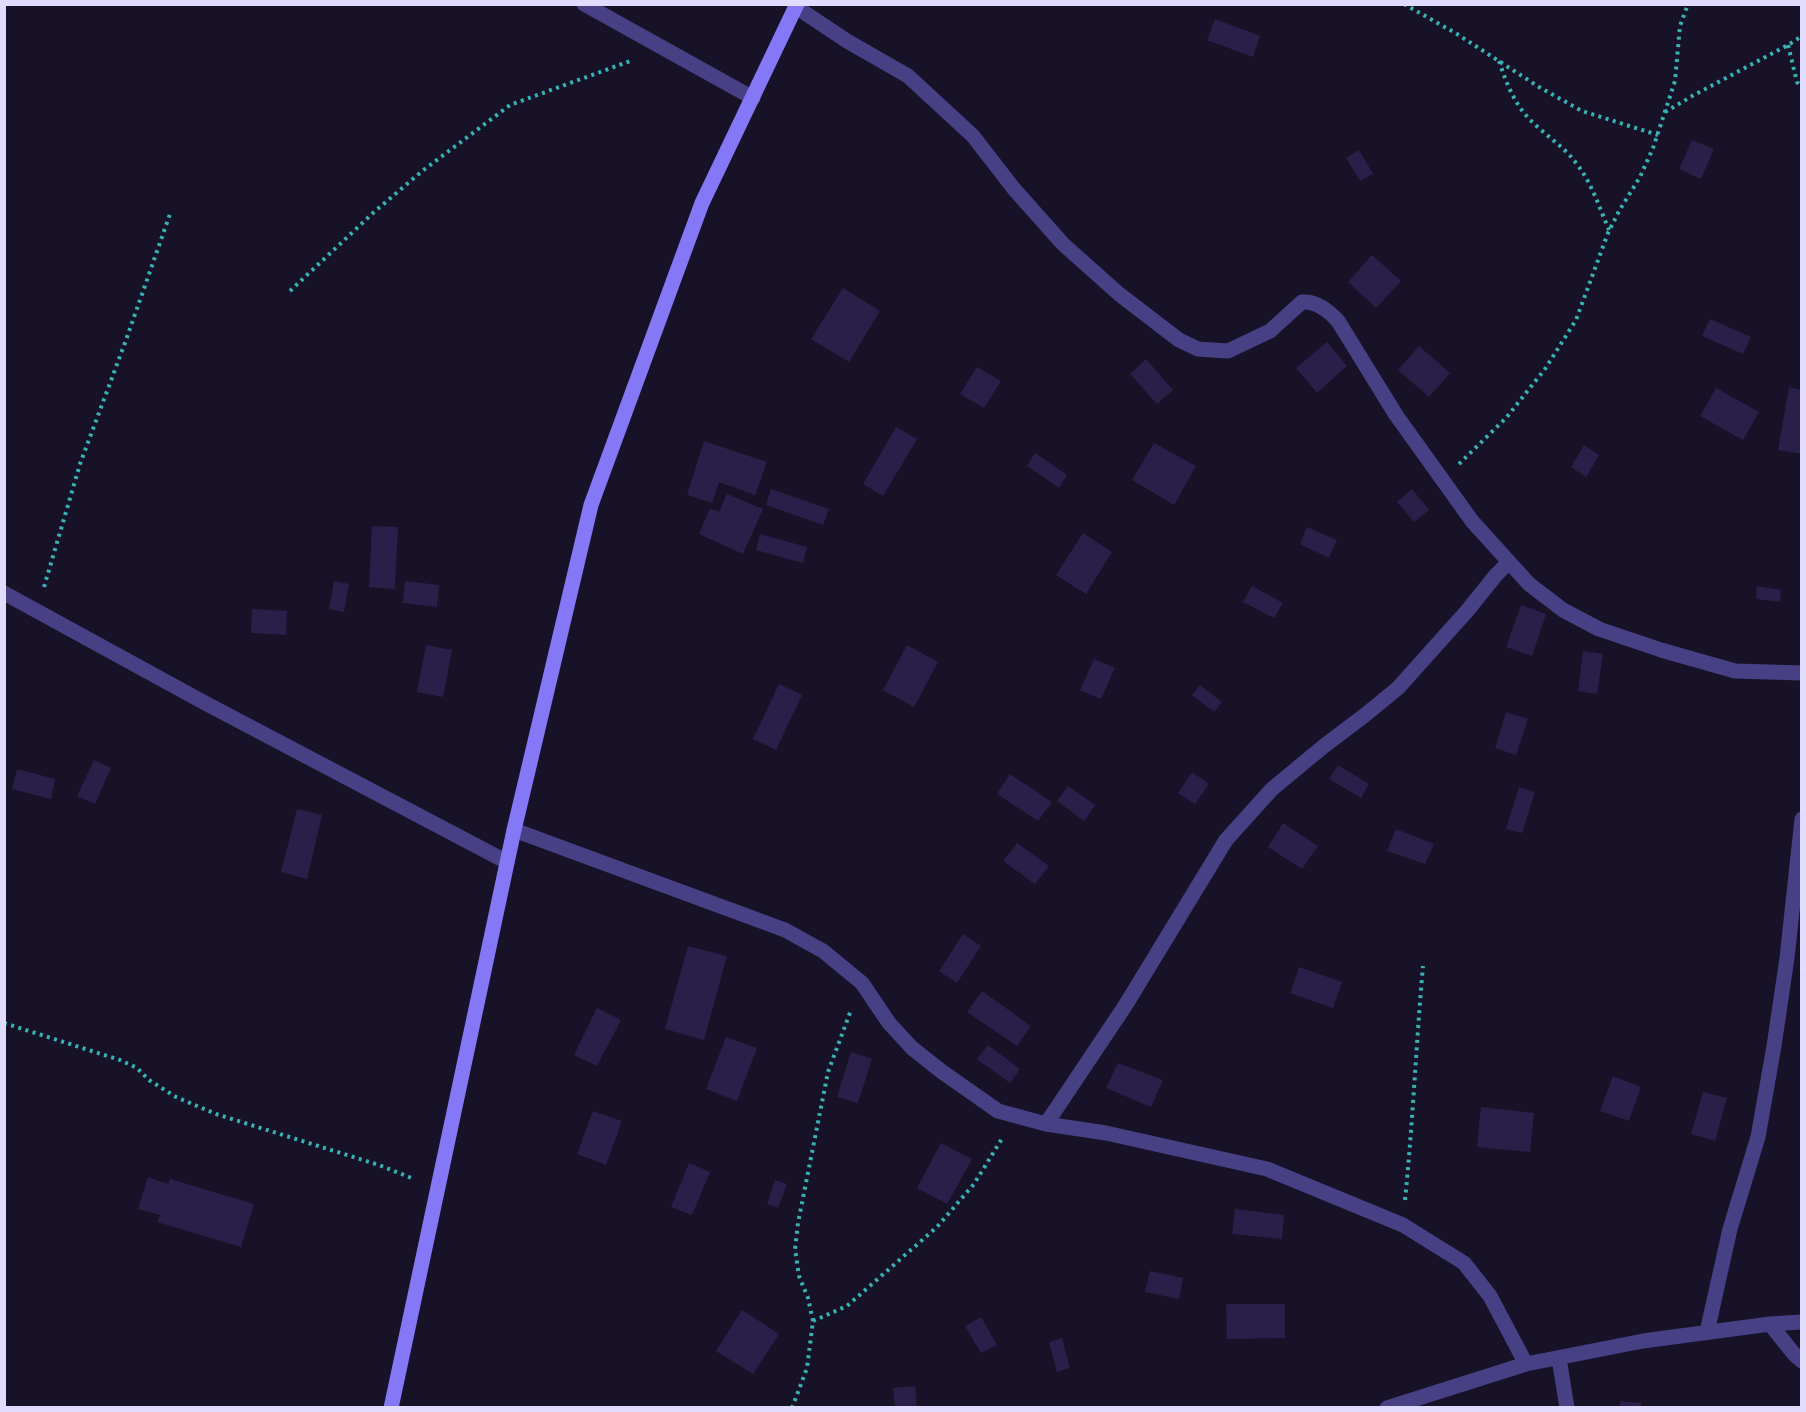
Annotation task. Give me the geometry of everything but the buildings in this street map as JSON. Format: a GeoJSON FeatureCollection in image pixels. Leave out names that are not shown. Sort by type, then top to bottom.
{"type":"FeatureCollection","features":[{"type":"Feature","properties":{"kind":"main road"},"geometry":{"type":"LineString","coordinates":[[391,1407],[514,830],[591,505],[702,202],[797,6]]}},
{"type":"Feature","properties":{"kind":"street"},"geometry":{"type":"LineString","coordinates":[[584,4],[753,98]]}},
{"type":"Feature","properties":{"kind":"street"},"geometry":{"type":"LineString","coordinates":[[797,6],[847,41],[908,76],[974,136],[1014,189],[1063,244],[1119,294],[1179,340],[1198,350],[1228,351],[1270,331],[1302,302],[1316,304],[1329,311],[1338,321],[1396,415],[1472,521],[1528,584],[1563,610],[1599,628],[1661,650],[1735,671],[1802,674]]}},
{"type":"Feature","properties":{"kind":"street"},"geometry":{"type":"LineString","coordinates":[[1046,1124],[1125,1006],[1226,840],[1272,789],[1398,688],[1509,562]]}},
{"type":"Feature","properties":{"kind":"street"},"geometry":{"type":"LineString","coordinates":[[4,592],[205,703],[507,862]]}},
{"type":"Feature","properties":{"kind":"street"},"geometry":{"type":"LineString","coordinates":[[1707,1332],[1730,1228],[1760,1125],[1787,958],[1802,819]]}},
{"type":"Feature","properties":{"kind":"street"},"geometry":{"type":"LineString","coordinates":[[514,830],[785,930],[823,951],[862,983],[889,1023],[912,1048],[998,1111],[1046,1124],[1106,1133],[1267,1169],[1403,1225],[1464,1263],[1490,1296],[1526,1364]]}},
{"type":"Feature","properties":{"kind":"street"},"geometry":{"type":"LineString","coordinates":[[1387,1407],[1526,1364],[1643,1341],[1770,1324],[1802,1322]]}},
{"type":"Feature","properties":{"kind":"street"},"geometry":{"type":"LineString","coordinates":[[1770,1324],[1802,1361]]}},
{"type":"Feature","properties":{"kind":"street"},"geometry":{"type":"LineString","coordinates":[[1559,1358],[1567,1407]]}},
{"type":"Feature","properties":{"kind":"path"},"geometry":{"type":"LineString","coordinates":[[1404,4],[1582,111],[1658,135]]}},
{"type":"Feature","properties":{"kind":"path"},"geometry":{"type":"LineString","coordinates":[[1444,480],[1506,418],[1545,369],[1576,320],[1609,231],[1640,177],[1658,135],[1675,81],[1680,26],[1688,4]]}},
{"type":"Feature","properties":{"kind":"path"},"geometry":{"type":"LineString","coordinates":[[1665,113],[1802,36]]}},
{"type":"Feature","properties":{"kind":"path"},"geometry":{"type":"LineString","coordinates":[[1788,45],[1797,82],[1802,88]]}},
{"type":"Feature","properties":{"kind":"path"},"geometry":{"type":"LineString","coordinates":[[291,291],[373,213],[421,172],[510,105],[664,48]]}},
{"type":"Feature","properties":{"kind":"path"},"geometry":{"type":"LineString","coordinates":[[1498,61],[1508,89],[1519,107],[1538,128],[1561,146],[1589,181],[1609,231]]}},
{"type":"Feature","properties":{"kind":"path"},"geometry":{"type":"LineString","coordinates":[[38,610],[80,464],[170,214]]}},
{"type":"Feature","properties":{"kind":"path"},"geometry":{"type":"LineString","coordinates":[[1403,1225],[1423,966]]}},
{"type":"Feature","properties":{"kind":"path"},"geometry":{"type":"LineString","coordinates":[[792,1407],[807,1368],[813,1321],[795,1250],[798,1223],[828,1072],[862,983]]}},
{"type":"Feature","properties":{"kind":"path"},"geometry":{"type":"LineString","coordinates":[[4,1023],[120,1060],[137,1068],[149,1080],[176,1097],[216,1114],[379,1165],[437,1187]]}},
{"type":"Feature","properties":{"kind":"path"},"geometry":{"type":"LineString","coordinates":[[813,1321],[847,1306],[937,1227],[974,1184],[1016,1117]]}}]}
